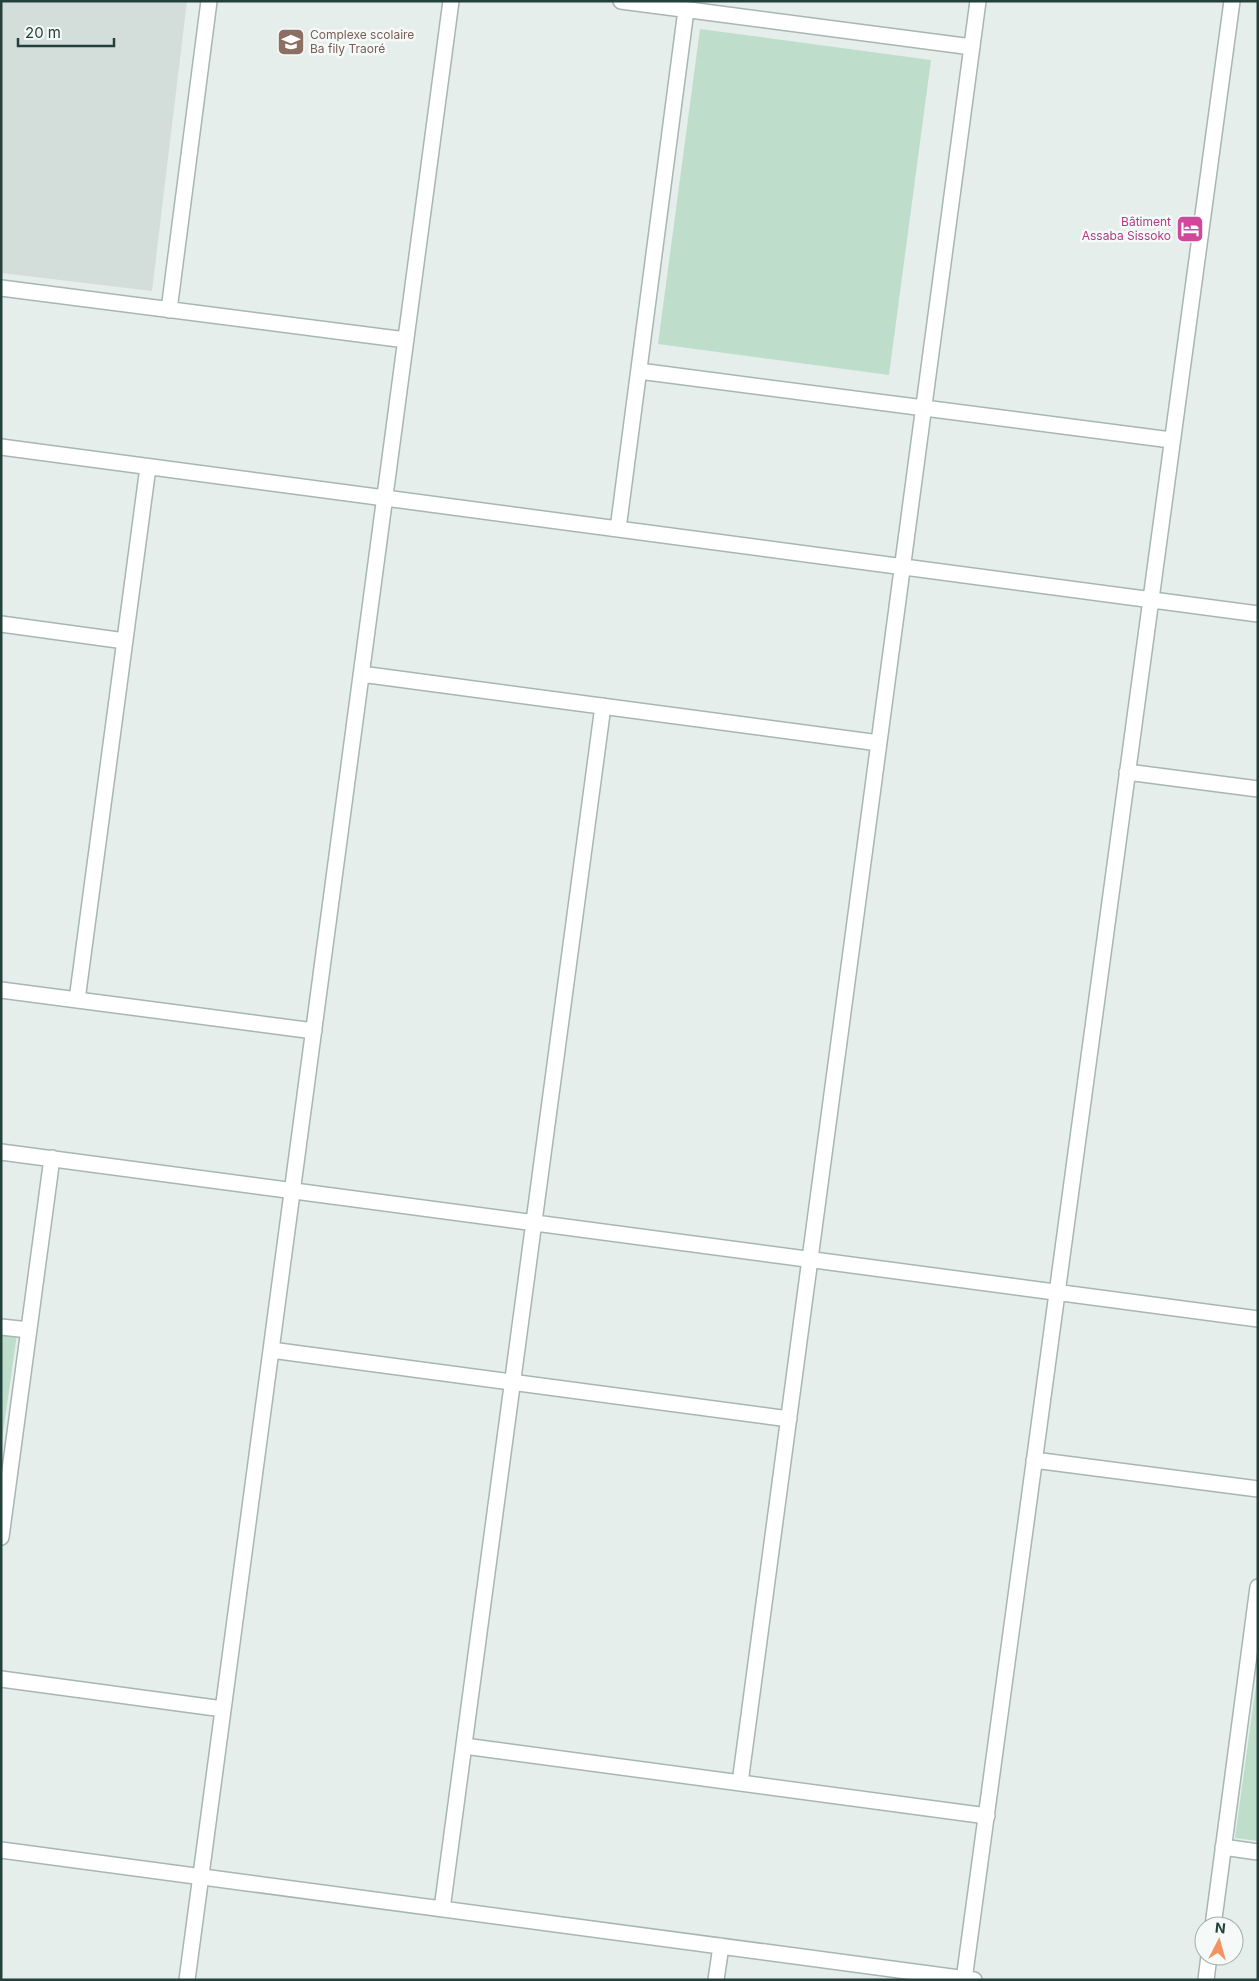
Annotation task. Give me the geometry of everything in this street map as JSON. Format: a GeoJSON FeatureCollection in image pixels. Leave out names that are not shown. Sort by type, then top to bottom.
{"type":"FeatureCollection","features":[{"type":"Feature","properties":{"kind":"street"},"geometry":{"type":"LineString","coordinates":[[169,310],[209,1]]}},
{"type":"Feature","properties":{"kind":"street"},"geometry":{"type":"LineString","coordinates":[[187,1980],[451,1]]}},
{"type":"Feature","properties":{"kind":"street"},"geometry":{"type":"LineString","coordinates":[[622,1],[972,47]]}},
{"type":"Feature","properties":{"kind":"street"},"geometry":{"type":"LineString","coordinates":[[740,1783],[978,1]]}},
{"type":"Feature","properties":{"kind":"street"},"geometry":{"type":"LineString","coordinates":[[1,1850],[967,1979],[1034,1460],[1232,1]]}},
{"type":"Feature","properties":{"kind":"street"},"geometry":{"type":"LineString","coordinates":[[618,529],[686,10]]}},
{"type":"Feature","properties":{"kind":"street"},"geometry":{"type":"LineString","coordinates":[[1,288],[406,340]]}},
{"type":"Feature","properties":{"kind":"street"},"geometry":{"type":"LineString","coordinates":[[639,371],[1171,440]]}},
{"type":"Feature","properties":{"kind":"street"},"geometry":{"type":"LineString","coordinates":[[1,447],[1258,614]]}},
{"type":"Feature","properties":{"kind":"street"},"geometry":{"type":"LineString","coordinates":[[77,1000],[148,467]]}},
{"type":"Feature","properties":{"kind":"street"},"geometry":{"type":"LineString","coordinates":[[1,624],[126,641]]}},
{"type":"Feature","properties":{"kind":"street"},"geometry":{"type":"LineString","coordinates":[[361,674],[878,743]]}},
{"type":"Feature","properties":{"kind":"street"},"geometry":{"type":"LineString","coordinates":[[442,1909],[603,706]]}},
{"type":"Feature","properties":{"kind":"street"},"geometry":{"type":"LineString","coordinates":[[1127,772],[1258,789]]}},
{"type":"Feature","properties":{"kind":"street"},"geometry":{"type":"LineString","coordinates":[[1,990],[314,1031]]}},
{"type":"Feature","properties":{"kind":"street"},"geometry":{"type":"LineString","coordinates":[[1,1152],[1258,1319]]}},
{"type":"Feature","properties":{"kind":"street"},"geometry":{"type":"LineString","coordinates":[[1,1537],[52,1158]]}},
{"type":"Feature","properties":{"kind":"street"},"geometry":{"type":"LineString","coordinates":[[1,1327],[29,1330]]}},
{"type":"Feature","properties":{"kind":"street"},"geometry":{"type":"LineString","coordinates":[[271,1350],[789,1419]]}},
{"type":"Feature","properties":{"kind":"street"},"geometry":{"type":"LineString","coordinates":[[1034,1460],[1258,1490]]}},
{"type":"Feature","properties":{"kind":"street"},"geometry":{"type":"LineString","coordinates":[[1214,1916],[1258,1587]]}},
{"type":"Feature","properties":{"kind":"street"},"geometry":{"type":"LineString","coordinates":[[1,1679],[223,1709]]}},
{"type":"Feature","properties":{"kind":"street"},"geometry":{"type":"LineString","coordinates":[[464,1746],[987,1816]]}},
{"type":"Feature","properties":{"kind":"street"},"geometry":{"type":"LineString","coordinates":[[1223,1847],[1258,1852]]}},
{"type":"Feature","properties":{"kind":"street"},"geometry":{"type":"LineString","coordinates":[[716,1980],[721,1946]]}},
{"type":"Feature","properties":{"kind":"street"},"geometry":{"type":"LineString","coordinates":[[1206,1980],[1208,1966]]}},
{"type":"Feature","properties":{"kind":"shaded area"},"geometry":{"type":"Polygon","coordinates":[[[1,1],[187,1],[152,291],[1,273],[1,1]]]}},
{"type":"Feature","properties":{"kind":"green space"},"geometry":{"type":"Polygon","coordinates":[[[700,29],[931,60],[889,375],[658,344],[700,29]]]}},
{"type":"Feature","properties":{"kind":"green space"},"geometry":{"type":"Polygon","coordinates":[[[1,1332],[17,1334],[1,1447],[1,1332]]]}},
{"type":"Feature","properties":{"kind":"green space"},"geometry":{"type":"Polygon","coordinates":[[[1258,1670],[1258,1841],[1235,1838],[1258,1670]]]}},
{"type":"Feature","properties":{"kind":"place","name":"Complexe scolaire Ba fily Traoré"},"geometry":{"type":"Point","coordinates":[291,42]}},
{"type":"Feature","properties":{"kind":"place","name":"Bâtiment Assaba Sissoko"},"geometry":{"type":"Point","coordinates":[1190,229]}}]}
